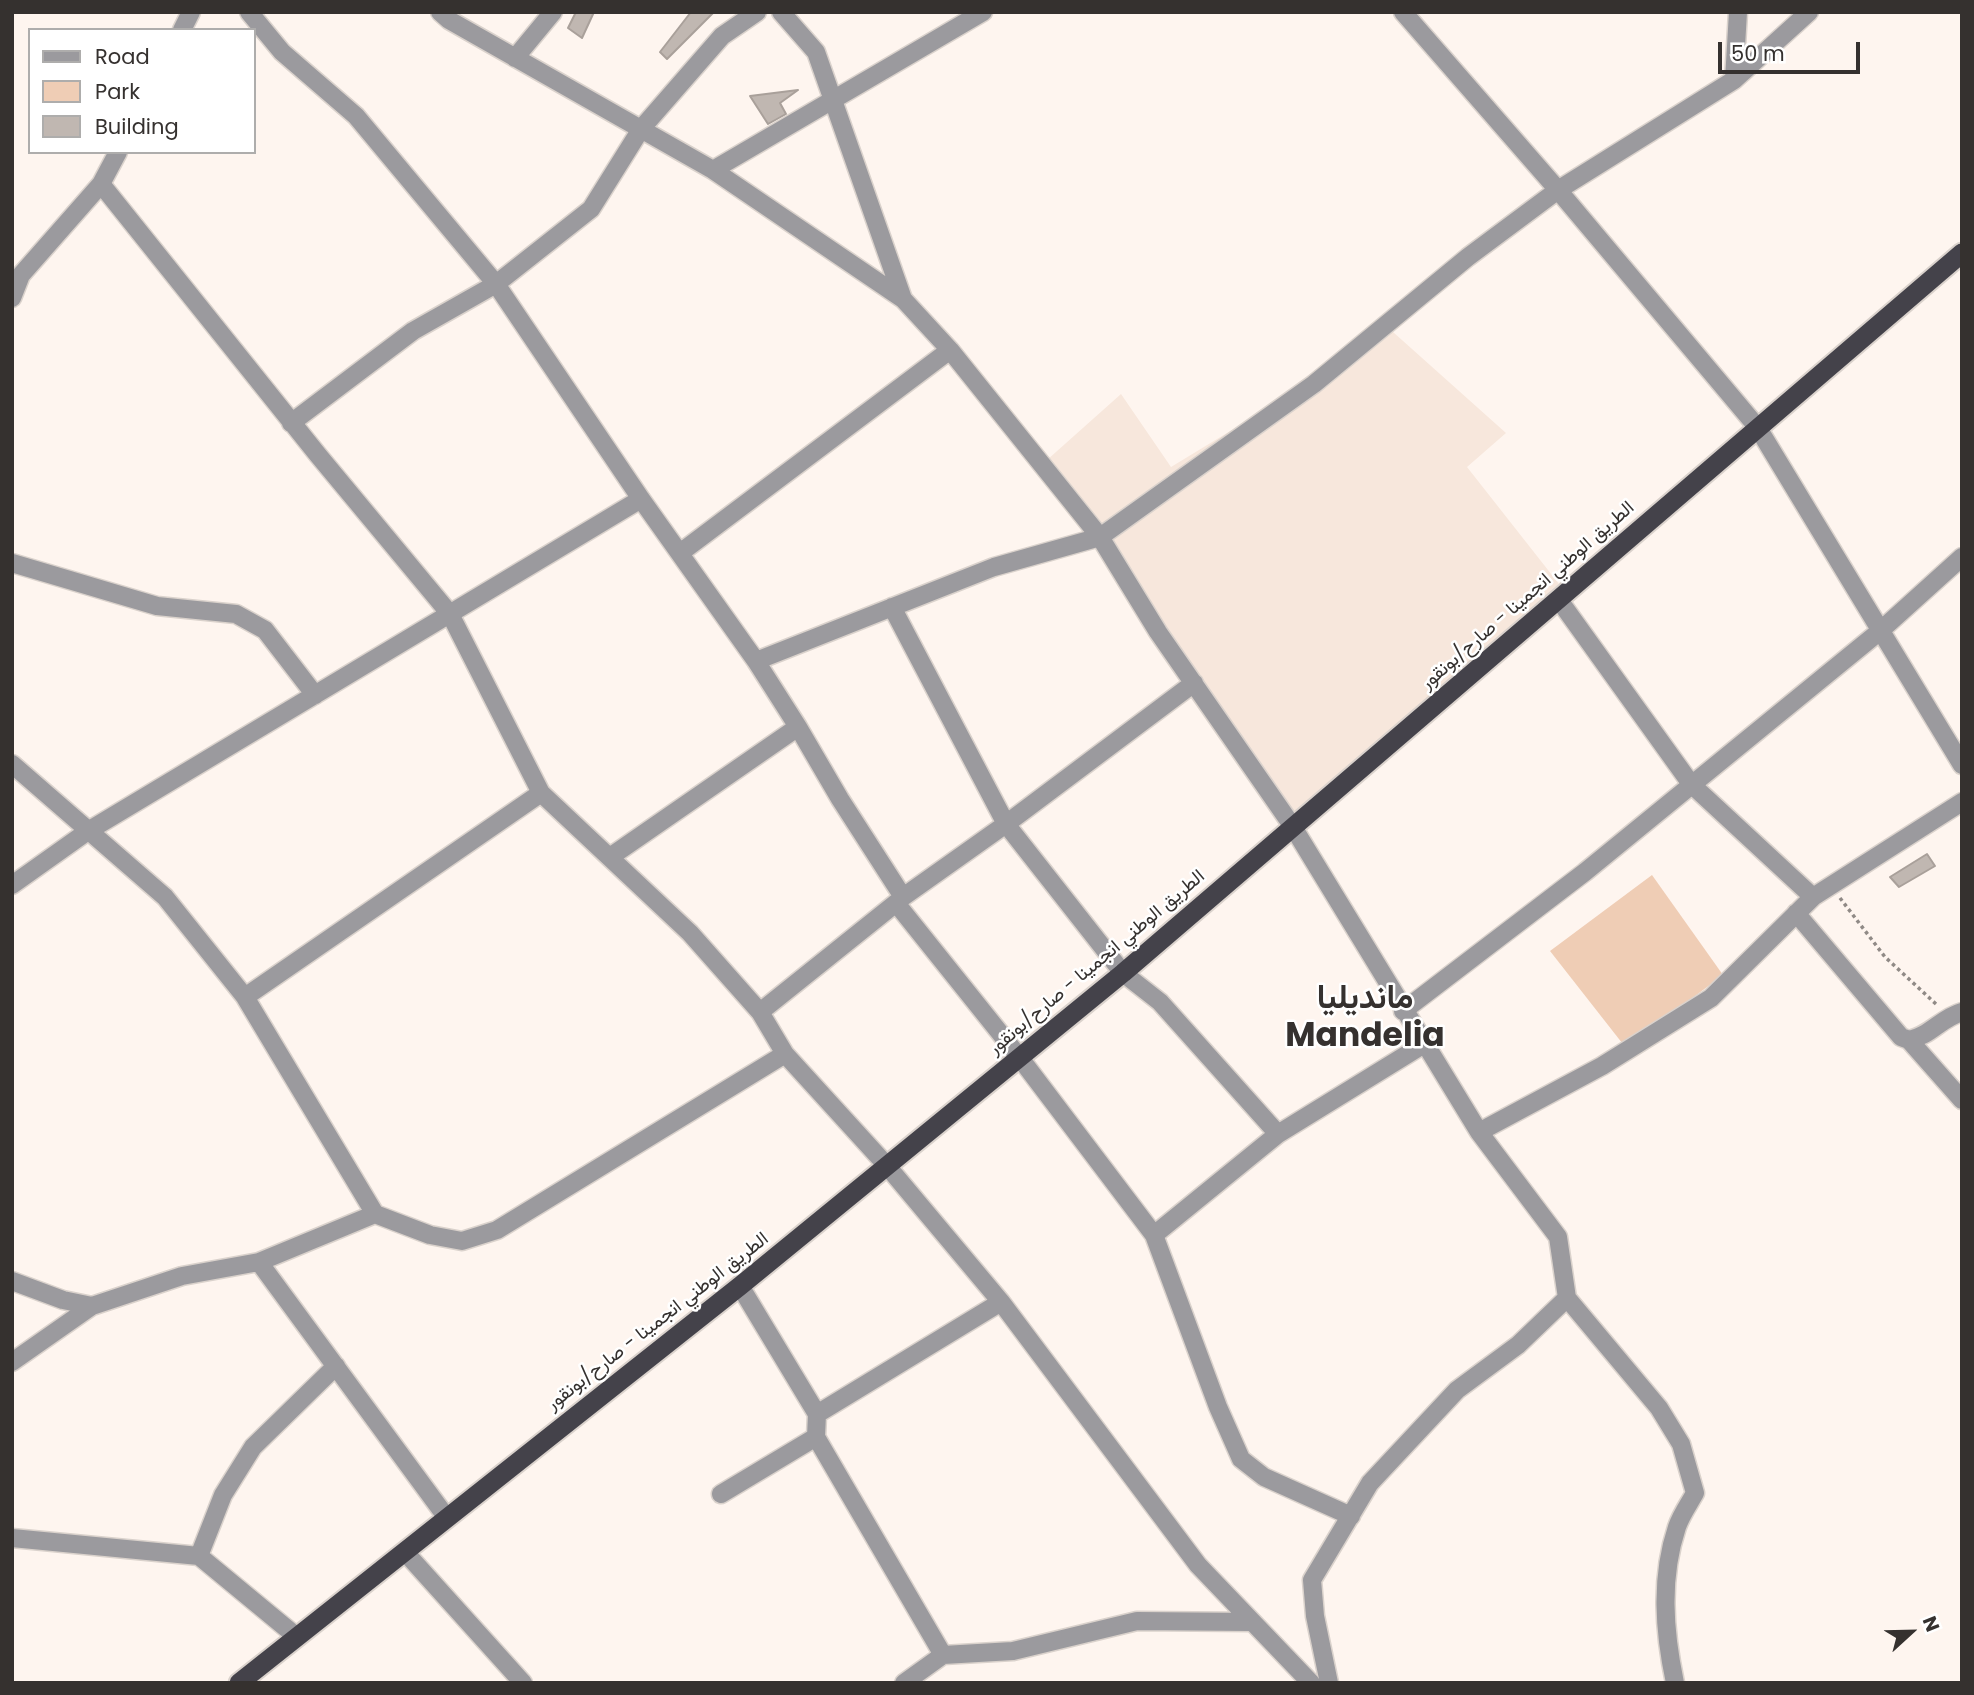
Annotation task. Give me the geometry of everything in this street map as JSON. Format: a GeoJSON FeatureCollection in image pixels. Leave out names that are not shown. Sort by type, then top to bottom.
{"type":"FeatureCollection","features":[{"type":"Feature","properties":{"kind":"highway","name":"الطريق الوطني انجمينا - صارح/بونقور"},"geometry":{"type":"LineString","coordinates":[[239,1683],[740,1286],[1123,973],[1962,253]]}},
{"type":"Feature","properties":{"kind":"street"},"geometry":{"type":"LineString","coordinates":[[183,28],[191,12]]}},
{"type":"Feature","properties":{"kind":"street"},"geometry":{"type":"LineString","coordinates":[[249,12],[282,52],[356,116],[496,284],[756,661],[798,727],[899,900],[1154,1235],[1218,1407],[1241,1459],[1264,1477],[1351,1516]]}},
{"type":"Feature","properties":{"kind":"street"},"geometry":{"type":"LineString","coordinates":[[440,12],[449,20],[713,170],[903,299],[950,350],[1100,537],[1158,632],[1293,827],[1479,1132],[1558,1237],[1567,1298],[1659,1408],[1681,1444],[1695,1493],[1677,1525],[1666,1576],[1667,1644],[1675,1683]]}},
{"type":"Feature","properties":{"kind":"street"},"geometry":{"type":"LineString","coordinates":[[515,58],[553,12]]}},
{"type":"Feature","properties":{"kind":"street"},"geometry":{"type":"LineString","coordinates":[[291,423],[413,331],[496,284],[591,209],[640,129],[722,36],[757,12]]}},
{"type":"Feature","properties":{"kind":"street"},"geometry":{"type":"LineString","coordinates":[[781,12],[816,52],[903,299]]}},
{"type":"Feature","properties":{"kind":"street"},"geometry":{"type":"LineString","coordinates":[[713,170],[832,101],[958,19],[983,12]]}},
{"type":"Feature","properties":{"kind":"street"},"geometry":{"type":"LineString","coordinates":[[1403,12],[1558,190],[1758,428],[1962,765]]}},
{"type":"Feature","properties":{"kind":"street"},"geometry":{"type":"LineString","coordinates":[[1734,80],[1738,12]]}},
{"type":"Feature","properties":{"kind":"street"},"geometry":{"type":"LineString","coordinates":[[756,661],[995,567],[1100,537],[1314,384],[1468,257],[1558,190],[1734,80],[1809,12]]}},
{"type":"Feature","properties":{"kind":"street"},"geometry":{"type":"LineString","coordinates":[[12,298],[16,274],[101,184],[117,154]]}},
{"type":"Feature","properties":{"kind":"street"},"geometry":{"type":"LineString","coordinates":[[101,184],[291,423],[450,614],[541,793],[690,933],[760,1012],[785,1054],[888,1167],[1001,1302],[1198,1565],[1311,1683]]}},
{"type":"Feature","properties":{"kind":"street"},"geometry":{"type":"LineString","coordinates":[[680,553],[950,350]]}},
{"type":"Feature","properties":{"kind":"street"},"geometry":{"type":"LineString","coordinates":[[12,885],[89,831],[642,499]]}},
{"type":"Feature","properties":{"kind":"street"},"geometry":{"type":"LineString","coordinates":[[1404,1011],[1585,872],[1880,631],[1962,557]]}},
{"type":"Feature","properties":{"kind":"street"},"geometry":{"type":"LineString","coordinates":[[12,563],[157,606],[236,614],[265,630],[314,695]]}},
{"type":"Feature","properties":{"kind":"street"},"geometry":{"type":"LineString","coordinates":[[1559,600],[1691,784],[1813,897]]}},
{"type":"Feature","properties":{"kind":"street"},"geometry":{"type":"LineString","coordinates":[[891,607],[1006,824],[1123,973],[1160,1002],[1278,1134]]}},
{"type":"Feature","properties":{"kind":"street"},"geometry":{"type":"LineString","coordinates":[[760,1012],[899,900],[1006,824],[1194,683]]}},
{"type":"Feature","properties":{"kind":"street"},"geometry":{"type":"LineString","coordinates":[[610,857],[798,727]]}},
{"type":"Feature","properties":{"kind":"street"},"geometry":{"type":"LineString","coordinates":[[12,764],[165,897],[245,997],[375,1214],[430,1235],[462,1241],[497,1230],[785,1054]]}},
{"type":"Feature","properties":{"kind":"street"},"geometry":{"type":"LineString","coordinates":[[245,997],[541,793]]}},
{"type":"Feature","properties":{"kind":"street"},"geometry":{"type":"LineString","coordinates":[[1479,1132],[1602,1066],[1711,998],[1813,897],[1962,802]]}},
{"type":"Feature","properties":{"kind":"street"},"geometry":{"type":"LineString","coordinates":[[1796,913],[1901,1037],[1909,1040],[1962,1100]]}},
{"type":"Feature","properties":{"kind":"street"},"geometry":{"type":"LineString","coordinates":[[1909,1040],[1922,1038],[1955,1014]]}},
{"type":"Feature","properties":{"kind":"street"},"geometry":{"type":"LineString","coordinates":[[1154,1235],[1278,1134],[1424,1044]]}},
{"type":"Feature","properties":{"kind":"street"},"geometry":{"type":"LineString","coordinates":[[12,1362],[92,1306],[182,1276],[259,1262],[375,1214]]}},
{"type":"Feature","properties":{"kind":"street"},"geometry":{"type":"LineString","coordinates":[[259,1262],[447,1518]]}},
{"type":"Feature","properties":{"kind":"street"},"geometry":{"type":"LineString","coordinates":[[12,1281],[63,1300],[92,1306]]}},
{"type":"Feature","properties":{"kind":"street"},"geometry":{"type":"LineString","coordinates":[[740,1286],[817,1414],[816,1437],[943,1655]]}},
{"type":"Feature","properties":{"kind":"street"},"geometry":{"type":"LineString","coordinates":[[1329,1683],[1315,1616],[1312,1580],[1370,1483],[1457,1390],[1518,1345],[1567,1298]]}},
{"type":"Feature","properties":{"kind":"street"},"geometry":{"type":"LineString","coordinates":[[817,1414],[1001,1302]]}},
{"type":"Feature","properties":{"kind":"street"},"geometry":{"type":"LineString","coordinates":[[199,1556],[223,1495],[253,1447],[336,1366]]}},
{"type":"Feature","properties":{"kind":"street"},"geometry":{"type":"LineString","coordinates":[[721,1494],[816,1437]]}},
{"type":"Feature","properties":{"kind":"street"},"geometry":{"type":"LineString","coordinates":[[12,1538],[199,1556],[297,1637]]}},
{"type":"Feature","properties":{"kind":"street"},"geometry":{"type":"LineString","coordinates":[[405,1552],[523,1683]]}},
{"type":"Feature","properties":{"kind":"street"},"geometry":{"type":"LineString","coordinates":[[904,1683],[943,1655],[1013,1651],[1137,1621],[1252,1622]]}},
{"type":"Feature","properties":{"kind":"path"},"geometry":{"type":"LineString","coordinates":[[1830,886],[1885,957],[1955,1014]]}},
{"type":"Feature","properties":{"kind":"shaded area"},"geometry":{"type":"Polygon","coordinates":[[[1393,332],[1506,433],[1467,467],[1559,584],[1294,818],[1047,460],[1121,394],[1171,467],[1393,332]]]}},
{"type":"Feature","properties":{"kind":"green space"},"geometry":{"type":"Polygon","coordinates":[[[1652,875],[1723,975],[1626,1048],[1550,951],[1652,875]]]}},
{"type":"Feature","properties":{"kind":"building"},"geometry":{"type":"Polygon","coordinates":[[[576,12],[594,12],[582,38],[568,28],[576,12]]]}},
{"type":"Feature","properties":{"kind":"building"},"geometry":{"type":"Polygon","coordinates":[[[691,12],[714,12],[667,59],[660,52],[691,12]]]}},
{"type":"Feature","properties":{"kind":"building"},"geometry":{"type":"Polygon","coordinates":[[[798,90],[780,103],[786,114],[768,124],[750,96],[798,90]]]}},
{"type":"Feature","properties":{"kind":"building"},"geometry":{"type":"Polygon","coordinates":[[[1927,854],[1935,866],[1899,887],[1890,877],[1927,854]]]}},
{"type":"Feature","properties":{"kind":"district","name":"مانديليا Mandelia"},"geometry":{"type":"Point","coordinates":[1365,1019]}}]}
